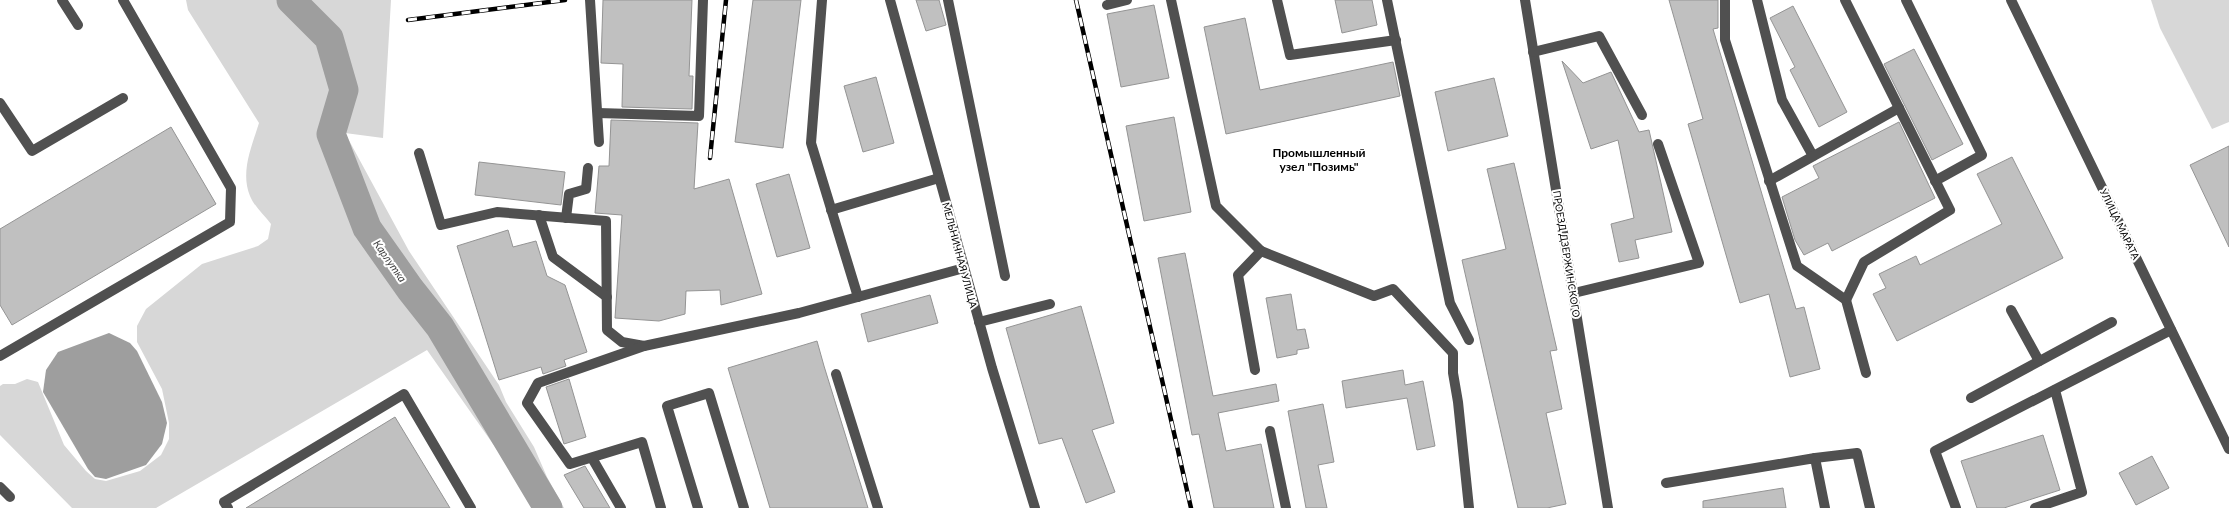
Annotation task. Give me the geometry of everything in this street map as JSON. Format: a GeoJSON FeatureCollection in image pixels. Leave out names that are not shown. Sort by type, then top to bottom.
{"type":"FeatureCollection","features":[{"type":"Feature","properties":{"kind":"street"},"geometry":{"type":"LineString","coordinates":[[62,0],[78,25]]}},
{"type":"Feature","properties":{"kind":"street"},"geometry":{"type":"LineString","coordinates":[[1,353],[230,222],[231,188],[123,0]]}},
{"type":"Feature","properties":{"kind":"street"},"geometry":{"type":"LineString","coordinates":[[590,0],[599,142]]}},
{"type":"Feature","properties":{"kind":"street"},"geometry":{"type":"LineString","coordinates":[[598,113],[700,116],[703,0]]}},
{"type":"Feature","properties":{"kind":"street"},"geometry":{"type":"LineString","coordinates":[[822,0],[811,143],[858,297]]}},
{"type":"Feature","properties":{"kind":"street","name":"МЕЛЬНИЧНАЯ УЛИЦА"},"geometry":{"type":"LineString","coordinates":[[890,0],[979,322],[1035,508]]}},
{"type":"Feature","properties":{"kind":"street"},"geometry":{"type":"LineString","coordinates":[[948,0],[1005,276]]}},
{"type":"Feature","properties":{"kind":"street"},"geometry":{"type":"LineString","coordinates":[[1107,4],[1127,0]]}},
{"type":"Feature","properties":{"kind":"street"},"geometry":{"type":"LineString","coordinates":[[1171,0],[1216,206],[1261,251],[1374,296],[1393,290],[1453,353],[1453,373],[1458,402],[1469,508]]}},
{"type":"Feature","properties":{"kind":"street"},"geometry":{"type":"LineString","coordinates":[[1277,0],[1290,55],[1396,40]]}},
{"type":"Feature","properties":{"kind":"street"},"geometry":{"type":"LineString","coordinates":[[1387,0],[1450,303],[1469,340]]}},
{"type":"Feature","properties":{"kind":"street","name":"ПРОЕЗД ДЗЕРЖИНСКОГО"},"geometry":{"type":"LineString","coordinates":[[1525,0],[1608,508]]}},
{"type":"Feature","properties":{"kind":"street"},"geometry":{"type":"LineString","coordinates":[[1725,0],[1725,40],[1796,266],[1846,300],[1866,373]]}},
{"type":"Feature","properties":{"kind":"street"},"geometry":{"type":"LineString","coordinates":[[1757,0],[1782,100],[1813,156]]}},
{"type":"Feature","properties":{"kind":"street"},"geometry":{"type":"LineString","coordinates":[[1845,0],[1950,210],[1864,262],[1846,300]]}},
{"type":"Feature","properties":{"kind":"street"},"geometry":{"type":"LineString","coordinates":[[1906,0],[1982,155],[1935,180]]}},
{"type":"Feature","properties":{"kind":"street","name":"УЛИЦА МАРАТА"},"geometry":{"type":"LineString","coordinates":[[2010,0],[2229,449]]}},
{"type":"Feature","properties":{"kind":"street"},"geometry":{"type":"LineString","coordinates":[[1534,52],[1599,36],[1642,115]]}},
{"type":"Feature","properties":{"kind":"street"},"geometry":{"type":"LineString","coordinates":[[0,103],[32,151],[123,98]]}},
{"type":"Feature","properties":{"kind":"street"},"geometry":{"type":"LineString","coordinates":[[1770,181],[1899,108]]}},
{"type":"Feature","properties":{"kind":"street"},"geometry":{"type":"LineString","coordinates":[[1574,293],[1699,263],[1658,144]]}},
{"type":"Feature","properties":{"kind":"street"},"geometry":{"type":"LineString","coordinates":[[419,153],[441,224],[497,212],[606,221],[607,330],[622,342],[644,346]]}},
{"type":"Feature","properties":{"kind":"street"},"geometry":{"type":"LineString","coordinates":[[566,218],[569,194],[586,189],[588,168]]}},
{"type":"Feature","properties":{"kind":"street"},"geometry":{"type":"LineString","coordinates":[[831,210],[939,178]]}},
{"type":"Feature","properties":{"kind":"street"},"geometry":{"type":"LineString","coordinates":[[539,215],[553,256],[607,297]]}},
{"type":"Feature","properties":{"kind":"street"},"geometry":{"type":"LineString","coordinates":[[1255,370],[1238,275],[1261,251]]}},
{"type":"Feature","properties":{"kind":"street"},"geometry":{"type":"LineString","coordinates":[[661,508],[642,442],[570,464],[527,403],[538,383],[644,346],[799,313],[964,268]]}},
{"type":"Feature","properties":{"kind":"street"},"geometry":{"type":"LineString","coordinates":[[979,322],[1050,304]]}},
{"type":"Feature","properties":{"kind":"street"},"geometry":{"type":"LineString","coordinates":[[2011,310],[2040,361]]}},
{"type":"Feature","properties":{"kind":"street"},"geometry":{"type":"LineString","coordinates":[[1971,398],[2112,322]]}},
{"type":"Feature","properties":{"kind":"street"},"geometry":{"type":"LineString","coordinates":[[1956,508],[1935,451],[2172,330]]}},
{"type":"Feature","properties":{"kind":"street"},"geometry":{"type":"LineString","coordinates":[[836,374],[878,508]]}},
{"type":"Feature","properties":{"kind":"street"},"geometry":{"type":"LineString","coordinates":[[2035,508],[2082,492],[2054,390]]}},
{"type":"Feature","properties":{"kind":"street"},"geometry":{"type":"LineString","coordinates":[[698,508],[667,406],[709,393],[744,508]]}},
{"type":"Feature","properties":{"kind":"street"},"geometry":{"type":"LineString","coordinates":[[228,508],[224,502],[404,394],[471,508]]}},
{"type":"Feature","properties":{"kind":"street"},"geometry":{"type":"LineString","coordinates":[[1270,431],[1286,508]]}},
{"type":"Feature","properties":{"kind":"street"},"geometry":{"type":"LineString","coordinates":[[1666,483],[1815,458],[1858,453],[1870,508]]}},
{"type":"Feature","properties":{"kind":"street"},"geometry":{"type":"LineString","coordinates":[[592,458],[621,508]]}},
{"type":"Feature","properties":{"kind":"street"},"geometry":{"type":"LineString","coordinates":[[1815,458],[1825,508]]}},
{"type":"Feature","properties":{"kind":"street"},"geometry":{"type":"LineString","coordinates":[[0,488],[10,497]]}},
{"type":"Feature","properties":{"kind":"shaded area"},"geometry":{"type":"Polygon","coordinates":[[[186,0],[391,0],[383,138],[345,133],[409,251],[499,385],[506,402],[534,447],[547,477],[564,508],[538,508],[427,350],[156,508],[72,508],[0,435],[0,386],[3,384],[15,384],[27,379],[38,382],[64,445],[86,471],[95,479],[106,481],[140,471],[161,455],[169,439],[169,423],[162,389],[137,342],[137,326],[146,309],[202,264],[258,246],[268,239],[271,224],[252,200],[247,187],[246,178],[250,150],[259,123],[188,10],[186,0]]]}},
{"type":"Feature","properties":{"kind":"shaded area"},"geometry":{"type":"Polygon","coordinates":[[[2151,0],[2229,0],[2229,122],[2212,129],[2160,28],[2151,0]]]}},
{"type":"Feature","properties":{"kind":"shaded area"},"geometry":{"type":"Polygon","coordinates":[[[109,333],[130,343],[137,351],[162,402],[167,423],[162,444],[146,465],[106,479],[95,477],[88,469],[43,392],[46,370],[58,352],[109,333]]]}},
{"type":"Feature","properties":{"kind":"building"},"geometry":{"type":"Polygon","coordinates":[[[603,0],[692,0],[689,76],[693,76],[692,109],[622,107],[623,64],[601,63],[603,0]]]}},
{"type":"Feature","properties":{"kind":"building"},"geometry":{"type":"Polygon","coordinates":[[[753,0],[801,0],[783,148],[735,142],[753,0]]]}},
{"type":"Feature","properties":{"kind":"building"},"geometry":{"type":"Polygon","coordinates":[[[916,0],[939,0],[946,25],[926,31],[916,0]]]}},
{"type":"Feature","properties":{"kind":"building"},"geometry":{"type":"Polygon","coordinates":[[[1335,0],[1372,0],[1377,25],[1342,33],[1335,0]]]}},
{"type":"Feature","properties":{"kind":"building"},"geometry":{"type":"Polygon","coordinates":[[[1669,0],[1718,0],[1718,28],[1713,29],[1796,309],[1804,307],[1820,369],[1790,377],[1769,294],[1740,303],[1688,124],[1703,119],[1669,0]]]}},
{"type":"Feature","properties":{"kind":"building"},"geometry":{"type":"Polygon","coordinates":[[[1154,5],[1169,78],[1121,87],[1107,14],[1154,5]]]}},
{"type":"Feature","properties":{"kind":"building"},"geometry":{"type":"Polygon","coordinates":[[[1793,6],[1847,112],[1819,127],[1790,70],[1795,67],[1770,18],[1793,6]]]}},
{"type":"Feature","properties":{"kind":"building"},"geometry":{"type":"Polygon","coordinates":[[[1245,18],[1260,90],[1393,62],[1400,96],[1226,134],[1204,27],[1245,18]]]}},
{"type":"Feature","properties":{"kind":"building"},"geometry":{"type":"Polygon","coordinates":[[[1914,49],[1963,144],[1932,160],[1884,64],[1914,49]]]}},
{"type":"Feature","properties":{"kind":"building"},"geometry":{"type":"Polygon","coordinates":[[[1562,61],[1583,83],[1611,72],[1639,132],[1649,130],[1672,232],[1635,240],[1639,258],[1619,262],[1611,224],[1634,218],[1618,140],[1591,149],[1562,61]]]}},
{"type":"Feature","properties":{"kind":"building"},"geometry":{"type":"Polygon","coordinates":[[[876,77],[894,143],[863,152],[844,86],[876,77]]]}},
{"type":"Feature","properties":{"kind":"building"},"geometry":{"type":"Polygon","coordinates":[[[1494,78],[1508,136],[1448,151],[1435,92],[1494,78]]]}},
{"type":"Feature","properties":{"kind":"building"},"geometry":{"type":"Polygon","coordinates":[[[1174,117],[1191,212],[1144,221],[1126,126],[1174,117]]]}},
{"type":"Feature","properties":{"kind":"building"},"geometry":{"type":"Polygon","coordinates":[[[611,120],[698,123],[694,189],[729,179],[762,294],[721,305],[720,290],[686,291],[685,314],[659,321],[615,318],[622,215],[595,213],[599,166],[609,166],[611,120]]]}},
{"type":"Feature","properties":{"kind":"building"},"geometry":{"type":"Polygon","coordinates":[[[1899,122],[1935,198],[1832,251],[1828,243],[1804,255],[1795,240],[1782,197],[1819,178],[1813,166],[1899,122]]]}},
{"type":"Feature","properties":{"kind":"building"},"geometry":{"type":"Polygon","coordinates":[[[171,127],[216,204],[12,325],[0,305],[0,229],[171,127]]]}},
{"type":"Feature","properties":{"kind":"building"},"geometry":{"type":"Polygon","coordinates":[[[2229,146],[2229,247],[2190,165],[2229,146]]]}},
{"type":"Feature","properties":{"kind":"building"},"geometry":{"type":"Polygon","coordinates":[[[2012,157],[2063,258],[1897,341],[1873,294],[1886,288],[1879,274],[1916,256],[1920,265],[2002,224],[1977,174],[2012,157]]]}},
{"type":"Feature","properties":{"kind":"building"},"geometry":{"type":"Polygon","coordinates":[[[479,162],[565,172],[561,205],[475,195],[479,162]]]}},
{"type":"Feature","properties":{"kind":"building"},"geometry":{"type":"Polygon","coordinates":[[[1514,163],[1557,350],[1550,351],[1562,409],[1546,413],[1566,504],[1547,508],[1518,508],[1462,260],[1506,249],[1487,169],[1514,163]]]}},
{"type":"Feature","properties":{"kind":"building"},"geometry":{"type":"Polygon","coordinates":[[[789,174],[810,248],[777,257],[756,184],[789,174]]]}},
{"type":"Feature","properties":{"kind":"building"},"geometry":{"type":"Polygon","coordinates":[[[508,230],[513,247],[536,241],[547,276],[565,285],[587,352],[564,360],[566,366],[543,374],[541,367],[499,380],[457,246],[508,230]]]}},
{"type":"Feature","properties":{"kind":"building"},"geometry":{"type":"Polygon","coordinates":[[[1185,253],[1213,396],[1276,384],[1279,401],[1218,413],[1226,451],[1261,444],[1274,508],[1214,508],[1199,434],[1192,435],[1158,258],[1185,253]]]}},
{"type":"Feature","properties":{"kind":"building"},"geometry":{"type":"Polygon","coordinates":[[[1291,294],[1297,330],[1305,329],[1309,348],[1297,350],[1297,354],[1277,358],[1266,298],[1291,294]]]}},
{"type":"Feature","properties":{"kind":"building"},"geometry":{"type":"Polygon","coordinates":[[[930,295],[938,323],[868,342],[861,314],[930,295]]]}},
{"type":"Feature","properties":{"kind":"building"},"geometry":{"type":"Polygon","coordinates":[[[1081,306],[1114,423],[1092,430],[1115,492],[1086,503],[1062,438],[1039,444],[1006,328],[1081,306]]]}},
{"type":"Feature","properties":{"kind":"building"},"geometry":{"type":"Polygon","coordinates":[[[817,341],[868,508],[770,508],[728,368],[817,341]]]}},
{"type":"Feature","properties":{"kind":"building"},"geometry":{"type":"Polygon","coordinates":[[[1403,370],[1405,385],[1423,381],[1435,446],[1417,450],[1407,398],[1346,408],[1342,381],[1403,370]]]}},
{"type":"Feature","properties":{"kind":"building"},"geometry":{"type":"Polygon","coordinates":[[[569,379],[586,437],[564,444],[546,387],[569,379]]]}},
{"type":"Feature","properties":{"kind":"building"},"geometry":{"type":"Polygon","coordinates":[[[1323,404],[1334,462],[1318,465],[1327,508],[1306,508],[1288,411],[1323,404]]]}},
{"type":"Feature","properties":{"kind":"building"},"geometry":{"type":"Polygon","coordinates":[[[395,417],[450,508],[246,508],[395,417]]]}},
{"type":"Feature","properties":{"kind":"building"},"geometry":{"type":"Polygon","coordinates":[[[2043,435],[2060,490],[2004,508],[1977,508],[1961,461],[2043,435]]]}},
{"type":"Feature","properties":{"kind":"building"},"geometry":{"type":"Polygon","coordinates":[[[2152,456],[2169,488],[2136,505],[2119,473],[2152,456]]]}},
{"type":"Feature","properties":{"kind":"building"},"geometry":{"type":"Polygon","coordinates":[[[585,466],[610,508],[584,508],[564,475],[585,466]]]}},
{"type":"Feature","properties":{"kind":"building"},"geometry":{"type":"Polygon","coordinates":[[[1783,488],[1786,508],[1703,508],[1703,501],[1783,488]]]}},
{"type":"Feature","properties":{"kind":"waterway","name":"Карлутка"},"geometry":{"type":"LineString","coordinates":[[291,0],[329,38],[344,90],[331,134],[367,228],[410,289],[440,327],[548,508]]}},
{"type":"Feature","properties":{"kind":"railway"},"geometry":{"type":"LineString","coordinates":[[408,20],[565,0]]}},
{"type":"Feature","properties":{"kind":"railway"},"geometry":{"type":"LineString","coordinates":[[710,158],[726,0]]}},
{"type":"Feature","properties":{"kind":"railway"},"geometry":{"type":"LineString","coordinates":[[1076,0],[1191,508]]}},
{"type":"Feature","properties":{"kind":"district","name":"Промышленный узел \"Позимь\""},"geometry":{"type":"Point","coordinates":[1319,160]}}]}
